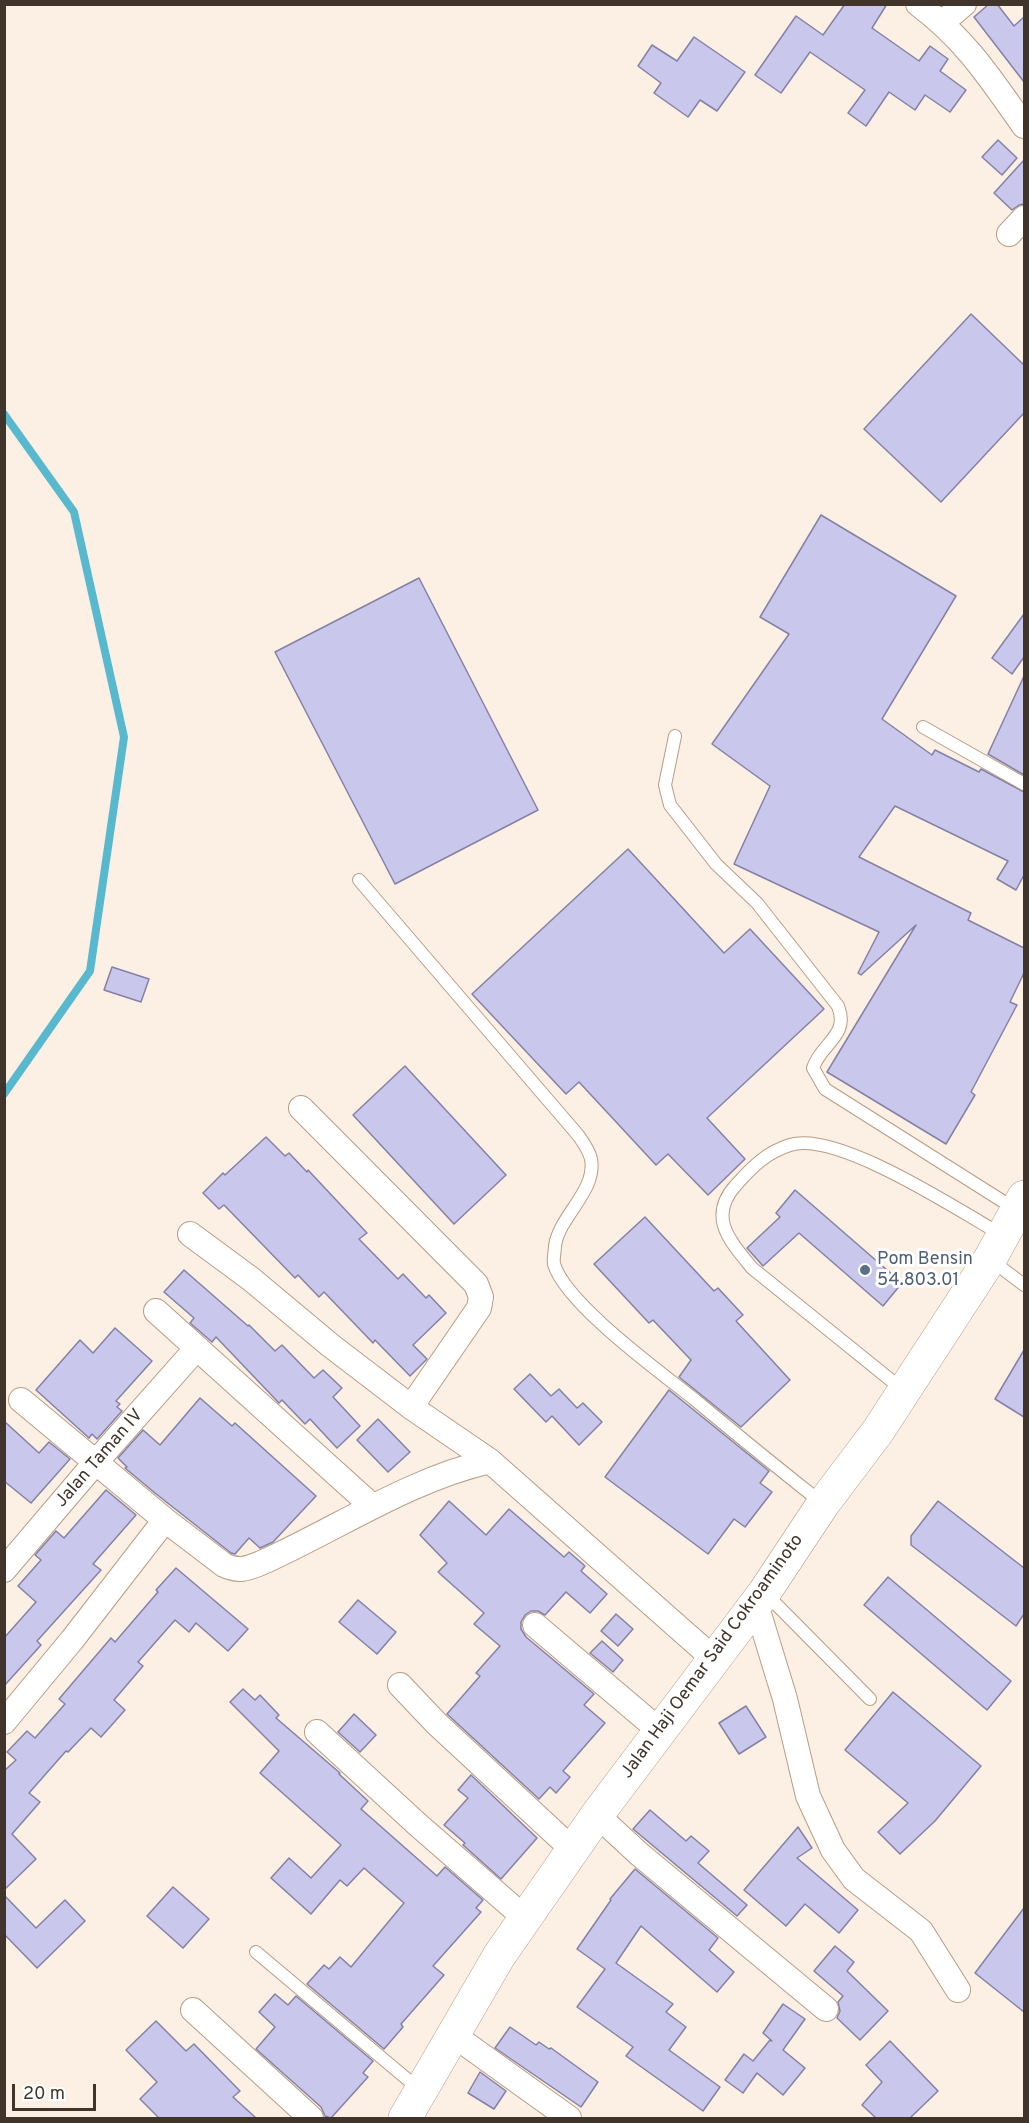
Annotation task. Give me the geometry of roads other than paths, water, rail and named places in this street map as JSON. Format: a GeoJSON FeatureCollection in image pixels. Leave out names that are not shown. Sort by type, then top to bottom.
{"type":"FeatureCollection","features":[{"type":"Feature","properties":{"kind":"highway","name":"Jalan Haji Oemar Said Cokroaminoto"},"geometry":{"type":"LineString","coordinates":[[405,2118],[499,1956],[597,1815],[760,1598],[823,1504],[878,1431],[1008,1226]]}},
{"type":"Feature","properties":{"kind":"street"},"geometry":{"type":"LineString","coordinates":[[918,4],[942,22],[981,64],[1024,126]]}},
{"type":"Feature","properties":{"kind":"street"},"geometry":{"type":"LineString","coordinates":[[942,22],[964,4]]}},
{"type":"Feature","properties":{"kind":"street"},"geometry":{"type":"LineString","coordinates":[[301,1108],[476,1284],[481,1297],[479,1308],[411,1407]]}},
{"type":"Feature","properties":{"kind":"street"},"geometry":{"type":"LineString","coordinates":[[190,1234],[251,1279],[330,1345],[411,1407],[490,1461],[714,1659]]}},
{"type":"Feature","properties":{"kind":"street"},"geometry":{"type":"LineString","coordinates":[[156,1311],[372,1506]]}},
{"type":"Feature","properties":{"kind":"street","name":"Jalan Taman IV"},"geometry":{"type":"LineString","coordinates":[[4,1570],[196,1349]]}},
{"type":"Feature","properties":{"kind":"street"},"geometry":{"type":"LineString","coordinates":[[21,1400],[165,1520],[224,1565],[234,1570],[246,1569],[287,1551],[372,1506],[464,1467],[490,1461]]}},
{"type":"Feature","properties":{"kind":"street"},"geometry":{"type":"LineString","coordinates":[[4,1722],[72,1640],[165,1520]]}},
{"type":"Feature","properties":{"kind":"street"},"geometry":{"type":"LineString","coordinates":[[760,1598],[808,1796],[833,1850],[854,1879],[921,1931],[958,1990]]}},
{"type":"Feature","properties":{"kind":"street"},"geometry":{"type":"LineString","coordinates":[[535,1625],[660,1731]]}},
{"type":"Feature","properties":{"kind":"street"},"geometry":{"type":"LineString","coordinates":[[400,1685],[437,1724],[573,1850]]}},
{"type":"Feature","properties":{"kind":"street"},"geometry":{"type":"LineString","coordinates":[[317,1732],[417,1824],[525,1918]]}},
{"type":"Feature","properties":{"kind":"street"},"geometry":{"type":"LineString","coordinates":[[597,1815],[638,1853],[826,2008]]}},
{"type":"Feature","properties":{"kind":"street"},"geometry":{"type":"LineString","coordinates":[[193,2010],[311,2118]]}},
{"type":"Feature","properties":{"kind":"street"},"geometry":{"type":"LineString","coordinates":[[452,2034],[569,2118]]}},
{"type":"Feature","properties":{"kind":"lane"},"geometry":{"type":"LineString","coordinates":[[923,727],[1024,784]]}},
{"type":"Feature","properties":{"kind":"lane"},"geometry":{"type":"LineString","coordinates":[[675,736],[665,785],[670,805],[716,864],[757,903],[838,1006],[843,1022],[840,1030],[816,1059],[813,1068],[820,1083],[1008,1226],[1024,1285]]}},
{"type":"Feature","properties":{"kind":"lane"},"geometry":{"type":"LineString","coordinates":[[359,880],[578,1135],[586,1148],[591,1158],[591,1173],[586,1187],[557,1235],[553,1262],[566,1287],[581,1304],[651,1365],[823,1504]]}},
{"type":"Feature","properties":{"kind":"lane"},"geometry":{"type":"LineString","coordinates":[[904,1391],[752,1268],[733,1244],[723,1226],[721,1214],[726,1196],[754,1165],[769,1154],[792,1144],[816,1142],[848,1151],[909,1182],[1008,1226]]}},
{"type":"Feature","properties":{"kind":"lane"},"geometry":{"type":"LineString","coordinates":[[760,1598],[870,1699]]}},
{"type":"Feature","properties":{"kind":"lane"},"geometry":{"type":"LineString","coordinates":[[256,1952],[420,2090]]}},
{"type":"Feature","properties":{"kind":"waterway"},"geometry":{"type":"LineString","coordinates":[[4,414],[74,512],[124,737],[90,971],[4,1094]]}},
{"type":"Feature","properties":{"kind":"place","name":"Pom Bensin 54.803.01"},"geometry":{"type":"Point","coordinates":[865,1270]}}]}
